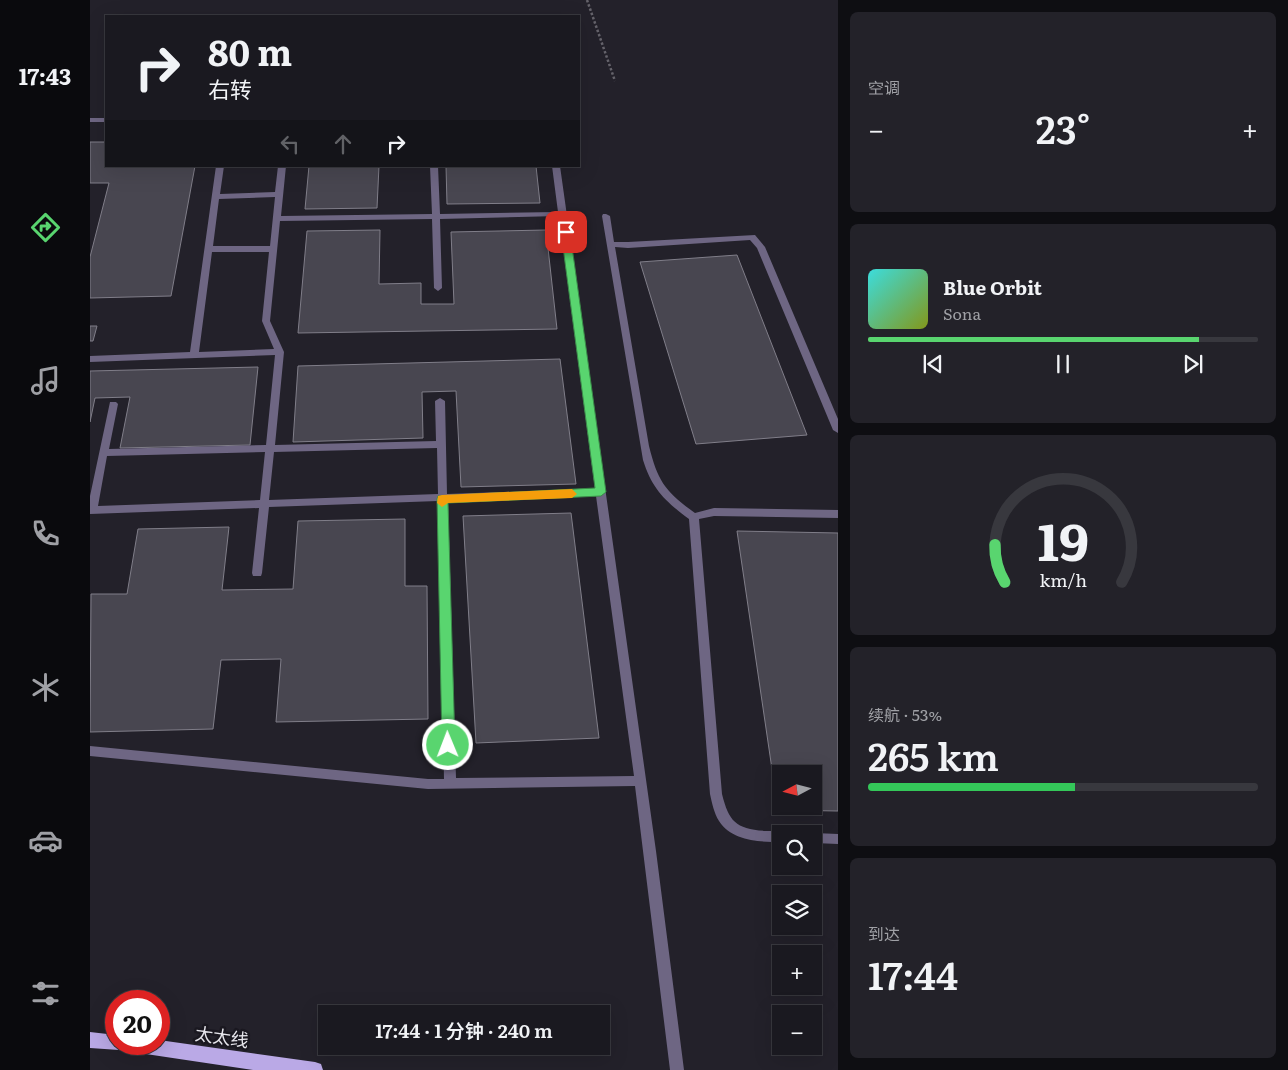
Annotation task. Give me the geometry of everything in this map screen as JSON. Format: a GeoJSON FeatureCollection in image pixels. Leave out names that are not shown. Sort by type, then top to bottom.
{"type":"FeatureCollection","features":[{"type":"Feature","properties":{"kind":"main road"},"geometry":{"type":"LineString","coordinates":[[90,1040],[105,1042]]}},
{"type":"Feature","properties":{"kind":"main road","name":"太太线"},"geometry":{"type":"LineString","coordinates":[[170,1050],[315,1070]]}},
{"type":"Feature","properties":{"kind":"lane"},"geometry":{"type":"LineString","coordinates":[[90,120],[105,120]]}},
{"type":"Feature","properties":{"kind":"lane"},"geometry":{"type":"LineString","coordinates":[[194,355],[220,167]]}},
{"type":"Feature","properties":{"kind":"lane"},"geometry":{"type":"LineString","coordinates":[[257,573],[280,352],[266,321],[282,167]]}},
{"type":"Feature","properties":{"kind":"lane"},"geometry":{"type":"LineString","coordinates":[[434,167],[438,288]]}},
{"type":"Feature","properties":{"kind":"lane"},"geometry":{"type":"LineString","coordinates":[[556,167],[640,781],[677,1070]]}},
{"type":"Feature","properties":{"kind":"lane"},"geometry":{"type":"LineString","coordinates":[[216,197],[279,194]]}},
{"type":"Feature","properties":{"kind":"lane"},"geometry":{"type":"LineString","coordinates":[[276,219],[563,214]]}},
{"type":"Feature","properties":{"kind":"lane"},"geometry":{"type":"LineString","coordinates":[[606,216],[644,446],[651,475],[667,497],[694,517],[718,802],[723,816],[734,828],[753,835],[772,836]]}},
{"type":"Feature","properties":{"kind":"lane"},"geometry":{"type":"LineString","coordinates":[[611,244],[628,245],[752,237],[761,247],[838,430]]}},
{"type":"Feature","properties":{"kind":"lane"},"geometry":{"type":"LineString","coordinates":[[208,249],[274,249]]}},
{"type":"Feature","properties":{"kind":"lane"},"geometry":{"type":"LineString","coordinates":[[90,358],[280,352]]}},
{"type":"Feature","properties":{"kind":"lane"},"geometry":{"type":"LineString","coordinates":[[440,401],[450,783]]}},
{"type":"Feature","properties":{"kind":"lane"},"geometry":{"type":"LineString","coordinates":[[113,404],[91,510],[601,492]]}},
{"type":"Feature","properties":{"kind":"lane"},"geometry":{"type":"LineString","coordinates":[[103,453],[441,444]]}},
{"type":"Feature","properties":{"kind":"lane"},"geometry":{"type":"LineString","coordinates":[[694,517],[714,512],[838,514]]}},
{"type":"Feature","properties":{"kind":"lane"},"geometry":{"type":"LineString","coordinates":[[90,751],[428,784],[640,781]]}},
{"type":"Feature","properties":{"kind":"lane"},"geometry":{"type":"LineString","coordinates":[[822,838],[838,839]]}},
{"type":"Feature","properties":{"kind":"path"},"geometry":{"type":"LineString","coordinates":[[587,0],[615,81]]}},
{"type":"Feature","properties":{"kind":"building"},"geometry":{"type":"Polygon","coordinates":[[[90,142],[105,142],[105,167],[195,167],[171,296],[90,298],[90,257],[109,183],[90,183],[90,142]]]}},
{"type":"Feature","properties":{"kind":"building"},"geometry":{"type":"Polygon","coordinates":[[[309,167],[379,167],[377,208],[305,209],[309,167]]]}},
{"type":"Feature","properties":{"kind":"building"},"geometry":{"type":"Polygon","coordinates":[[[446,167],[536,167],[540,203],[447,204],[446,167]]]}},
{"type":"Feature","properties":{"kind":"building"},"geometry":{"type":"Polygon","coordinates":[[[380,230],[379,284],[421,283],[421,304],[454,304],[451,232],[546,230],[557,329],[298,333],[307,231],[380,230]]]}},
{"type":"Feature","properties":{"kind":"building"},"geometry":{"type":"Polygon","coordinates":[[[737,255],[807,435],[696,444],[640,262],[737,255]]]}},
{"type":"Feature","properties":{"kind":"building"},"geometry":{"type":"Polygon","coordinates":[[[90,326],[97,326],[93,341],[90,341],[90,326]]]}},
{"type":"Feature","properties":{"kind":"building"},"geometry":{"type":"Polygon","coordinates":[[[560,359],[576,484],[461,487],[456,391],[422,392],[423,438],[293,442],[298,366],[560,359]]]}},
{"type":"Feature","properties":{"kind":"building"},"geometry":{"type":"Polygon","coordinates":[[[258,367],[250,445],[120,448],[130,397],[95,398],[90,422],[90,371],[258,367]]]}},
{"type":"Feature","properties":{"kind":"building"},"geometry":{"type":"Polygon","coordinates":[[[571,513],[599,738],[476,743],[463,516],[571,513]]]}},
{"type":"Feature","properties":{"kind":"building"},"geometry":{"type":"Polygon","coordinates":[[[405,519],[405,586],[427,586],[428,719],[276,722],[281,659],[221,660],[213,729],[90,732],[91,594],[127,594],[138,529],[229,527],[222,590],[293,589],[298,521],[405,519]]]}},
{"type":"Feature","properties":{"kind":"building"},"geometry":{"type":"Polygon","coordinates":[[[737,531],[838,533],[838,811],[822,811],[822,765],[772,765],[772,769],[737,531]]]}},
{"type":"Feature","properties":{"kind":"slow traffic"},"geometry":{"type":"LineString","coordinates":[[442,503],[442,499],[572,494]]}},
{"type":"Feature","properties":{"kind":"route"},"geometry":{"type":"LineString","coordinates":[[448,745],[442,499],[601,492],[566,232]]}}]}
